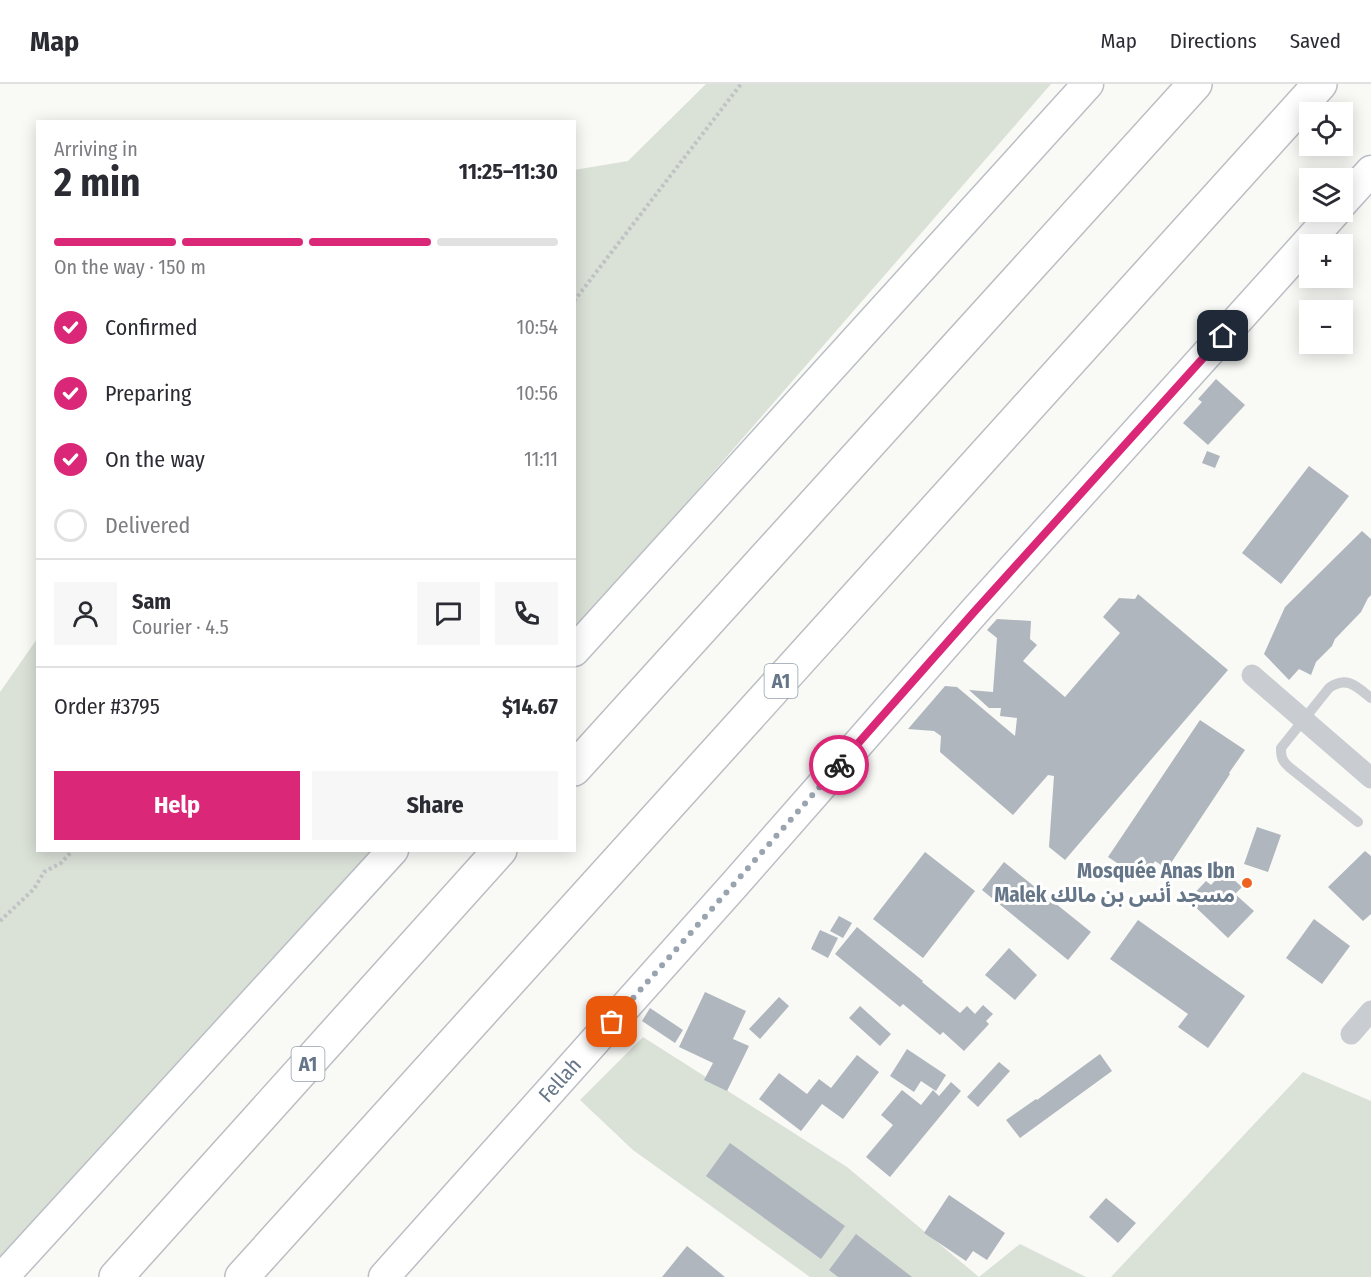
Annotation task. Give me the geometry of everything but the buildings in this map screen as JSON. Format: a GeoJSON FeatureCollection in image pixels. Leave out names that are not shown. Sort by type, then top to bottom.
{"type":"FeatureCollection","features":[{"type":"Feature","properties":{"kind":"highway"},"geometry":{"type":"LineString","coordinates":[[576,767],[1195,84]]}},
{"type":"Feature","properties":{"kind":"highway","name":"A1"},"geometry":{"type":"LineString","coordinates":[[242,1277],[1320,84]]}},
{"type":"Feature","properties":{"kind":"highway","name":"A1"},"geometry":{"type":"LineString","coordinates":[[116,1277],[498,852]]}},
{"type":"Feature","properties":{"kind":"street"},"geometry":{"type":"LineString","coordinates":[[576,649],[1088,84]]}},
{"type":"Feature","properties":{"kind":"street"},"geometry":{"type":"LineString","coordinates":[[1353,191],[1371,171]]}},
{"type":"Feature","properties":{"kind":"street","name":"Fellah"},"geometry":{"type":"LineString","coordinates":[[384,1277],[974,612],[1326,222]]}},
{"type":"Feature","properties":{"kind":"street"},"geometry":{"type":"LineString","coordinates":[[1252,675],[1371,778]]}},
{"type":"Feature","properties":{"kind":"street"},"geometry":{"type":"LineString","coordinates":[[3,1277],[391,852]]}},
{"type":"Feature","properties":{"kind":"street"},"geometry":{"type":"LineString","coordinates":[[1351,1034],[1371,1011]]}},
{"type":"Feature","properties":{"kind":"lane"},"geometry":{"type":"LineString","coordinates":[[1358,822],[1283,762],[1281,748],[1329,688],[1341,682],[1353,685],[1371,698]]}},
{"type":"Feature","properties":{"kind":"path"},"geometry":{"type":"LineString","coordinates":[[576,298],[741,84]]}},
{"type":"Feature","properties":{"kind":"path"},"geometry":{"type":"LineString","coordinates":[[0,921],[34,889],[44,872],[61,863],[71,852]]}},
{"type":"Feature","properties":{"kind":"shaded area"},"geometry":{"type":"Polygon","coordinates":[[[706,84],[1051,84],[576,630],[576,170],[628,161],[706,84]]]}},
{"type":"Feature","properties":{"kind":"shaded area"},"geometry":{"type":"Polygon","coordinates":[[[36,640],[36,852],[382,852],[0,1277],[0,692],[36,640]]]}},
{"type":"Feature","properties":{"kind":"shaded area"},"geometry":{"type":"Polygon","coordinates":[[[643,1037],[847,1167],[979,1277],[810,1277],[633,1150],[580,1100],[643,1037]]]}},
{"type":"Feature","properties":{"kind":"shaded area"},"geometry":{"type":"Polygon","coordinates":[[[1303,1072],[1371,1101],[1371,1277],[1111,1277],[1303,1072]]]}},
{"type":"Feature","properties":{"kind":"shaded area"},"geometry":{"type":"Polygon","coordinates":[[[1020,1244],[1086,1277],[979,1277],[1020,1244]]]}},
{"type":"Feature","properties":{"kind":"way so far"},"geometry":{"type":"LineString","coordinates":[[612,1022],[839,765]]}},
{"type":"Feature","properties":{"kind":"place","name":"Mosquée Anas Ibn Malek مسجد أنس بن مالك"},"geometry":{"type":"Point","coordinates":[1247,883]}},
{"type":"Feature","properties":{"kind":"route"},"geometry":{"type":"LineString","coordinates":[[839,765],[1223,336]]}}]}
